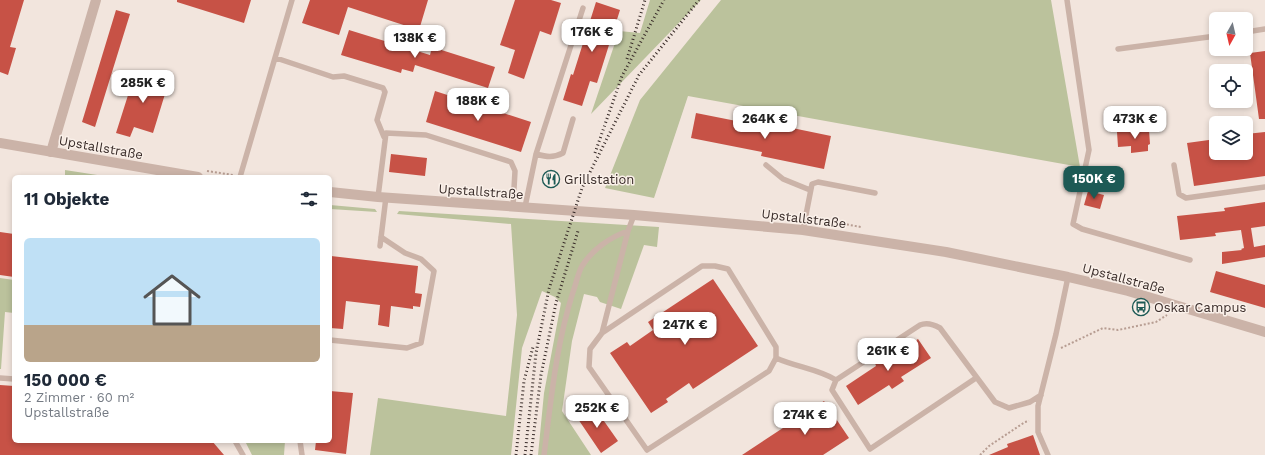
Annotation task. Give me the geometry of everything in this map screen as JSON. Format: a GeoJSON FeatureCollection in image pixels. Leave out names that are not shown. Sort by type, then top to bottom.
{"type":"FeatureCollection","features":[{"type":"Feature","properties":{"kind":"street"},"geometry":{"type":"LineString","coordinates":[[51,152],[96,0]]}},
{"type":"Feature","properties":{"kind":"street","name":"Upstallstraße"},"geometry":{"type":"LineString","coordinates":[[0,143],[186,175]]}},
{"type":"Feature","properties":{"kind":"street","name":"Upstallstraße"},"geometry":{"type":"LineString","coordinates":[[332,192],[634,215],[803,230],[946,252],[1068,277],[1128,291],[1265,332]]}},
{"type":"Feature","properties":{"kind":"lane"},"geometry":{"type":"LineString","coordinates":[[241,175],[292,0]]}},
{"type":"Feature","properties":{"kind":"lane"},"geometry":{"type":"LineString","coordinates":[[1067,0],[1089,150],[1073,224],[1082,229],[1190,260]]}},
{"type":"Feature","properties":{"kind":"lane"},"geometry":{"type":"LineString","coordinates":[[525,207],[536,154],[583,8]]}},
{"type":"Feature","properties":{"kind":"lane"},"geometry":{"type":"LineString","coordinates":[[1253,31],[1265,29]]}},
{"type":"Feature","properties":{"kind":"lane"},"geometry":{"type":"LineString","coordinates":[[1118,49],[1209,37]]}},
{"type":"Feature","properties":{"kind":"lane"},"geometry":{"type":"LineString","coordinates":[[276,58],[333,77],[344,76],[383,88],[385,92],[377,120],[384,137],[382,237],[380,246]]}},
{"type":"Feature","properties":{"kind":"lane"},"geometry":{"type":"LineString","coordinates":[[536,154],[547,157],[555,157],[563,153],[573,119]]}},
{"type":"Feature","properties":{"kind":"lane"},"geometry":{"type":"LineString","coordinates":[[384,137],[386,133],[426,135],[512,162],[515,171],[513,206]]}},
{"type":"Feature","properties":{"kind":"lane"},"geometry":{"type":"LineString","coordinates":[[1174,165],[1179,194],[1186,198],[1265,187]]}},
{"type":"Feature","properties":{"kind":"lane"},"geometry":{"type":"LineString","coordinates":[[766,166],[783,179],[810,190]]}},
{"type":"Feature","properties":{"kind":"lane"},"geometry":{"type":"LineString","coordinates":[[803,230],[812,184],[818,182],[875,193]]}},
{"type":"Feature","properties":{"kind":"lane"},"geometry":{"type":"LineString","coordinates":[[602,333],[628,231],[634,215]]}},
{"type":"Feature","properties":{"kind":"lane"},"geometry":{"type":"LineString","coordinates":[[544,455],[554,373],[566,313],[582,266],[597,249],[616,235],[628,231]]}},
{"type":"Feature","properties":{"kind":"lane"},"geometry":{"type":"LineString","coordinates":[[332,340],[407,348],[421,343],[434,271],[421,259],[405,252],[382,237]]}},
{"type":"Feature","properties":{"kind":"lane"},"geometry":{"type":"LineString","coordinates":[[702,266],[715,266],[728,269],[776,347],[776,358],[769,371],[646,450],[589,367],[590,349],[602,333],[702,266]]}},
{"type":"Feature","properties":{"kind":"lane"},"geometry":{"type":"LineString","coordinates":[[1048,455],[1038,432],[1038,406],[1052,352],[1068,277]]}},
{"type":"Feature","properties":{"kind":"lane"},"geometry":{"type":"LineString","coordinates":[[976,378],[870,449],[832,390],[836,380],[924,323],[932,324],[940,328],[995,402],[1009,408],[1030,402],[1041,395]]}},
{"type":"Feature","properties":{"kind":"lane"},"geometry":{"type":"LineString","coordinates":[[776,358],[789,364],[827,374],[836,380]]}},
{"type":"Feature","properties":{"kind":"lane"},"geometry":{"type":"LineString","coordinates":[[0,378],[12,379]]}},
{"type":"Feature","properties":{"kind":"lane"},"geometry":{"type":"LineString","coordinates":[[236,443],[242,455]]}},
{"type":"Feature","properties":{"kind":"lane"},"geometry":{"type":"LineString","coordinates":[[300,443],[302,455]]}},
{"type":"Feature","properties":{"kind":"path"},"geometry":{"type":"LineString","coordinates":[[1052,352],[1103,328],[1118,330],[1156,322],[1179,306]]}},
{"type":"Feature","properties":{"kind":"path"},"geometry":{"type":"LineString","coordinates":[[980,455],[989,446],[1025,422],[1038,418]]}},
{"type":"Feature","properties":{"kind":"green space"},"geometry":{"type":"Polygon","coordinates":[[[650,0],[701,0],[591,114],[619,31],[640,33],[650,0]]]}},
{"type":"Feature","properties":{"kind":"green space"},"geometry":{"type":"Polygon","coordinates":[[[721,0],[1051,0],[1080,167],[688,96],[654,198],[605,188],[640,100],[721,0]]]}},
{"type":"Feature","properties":{"kind":"green space"},"geometry":{"type":"Polygon","coordinates":[[[65,170],[97,175],[65,175],[65,170]]]}},
{"type":"Feature","properties":{"kind":"green space"},"geometry":{"type":"Polygon","coordinates":[[[332,205],[375,209],[377,212],[332,209],[332,205]]]}},
{"type":"Feature","properties":{"kind":"green space"},"geometry":{"type":"Polygon","coordinates":[[[399,211],[659,227],[657,247],[644,245],[621,309],[600,302],[597,297],[584,294],[572,341],[562,411],[591,455],[538,455],[544,393],[561,303],[555,297],[542,291],[522,348],[511,455],[370,455],[378,398],[506,416],[517,315],[511,224],[397,214],[399,211]]]}},
{"type":"Feature","properties":{"kind":"green space"},"geometry":{"type":"Polygon","coordinates":[[[0,278],[12,280],[12,313],[5,312],[0,369],[0,278]]]}},
{"type":"Feature","properties":{"kind":"green space"},"geometry":{"type":"Polygon","coordinates":[[[246,443],[285,443],[284,455],[252,455],[246,443]]]}},
{"type":"Feature","properties":{"kind":"building"},"geometry":{"type":"Polygon","coordinates":[[[0,0],[24,0],[10,47],[16,48],[8,75],[0,72],[0,0]]]}},
{"type":"Feature","properties":{"kind":"building"},"geometry":{"type":"Polygon","coordinates":[[[177,0],[251,0],[244,23],[177,2],[177,0]]]}},
{"type":"Feature","properties":{"kind":"building"},"geometry":{"type":"Polygon","coordinates":[[[310,0],[428,0],[419,30],[348,7],[339,35],[302,23],[310,0]]]}},
{"type":"Feature","properties":{"kind":"building"},"geometry":{"type":"Polygon","coordinates":[[[515,0],[551,0],[561,3],[551,35],[540,31],[524,79],[508,73],[515,50],[500,45],[515,0]]]}},
{"type":"Feature","properties":{"kind":"building"},"geometry":{"type":"Polygon","coordinates":[[[596,2],[620,10],[597,83],[590,81],[582,106],[563,100],[571,74],[573,75],[596,2]]]}},
{"type":"Feature","properties":{"kind":"building"},"geometry":{"type":"Polygon","coordinates":[[[116,10],[130,14],[95,127],[82,122],[116,10]]]}},
{"type":"Feature","properties":{"kind":"building"},"geometry":{"type":"Polygon","coordinates":[[[349,30],[430,55],[432,47],[495,67],[488,88],[415,65],[413,72],[402,69],[401,73],[341,55],[349,30]]]}},
{"type":"Feature","properties":{"kind":"building"},"geometry":{"type":"Polygon","coordinates":[[[1265,51],[1265,119],[1259,119],[1253,64],[1252,64],[1250,56],[1253,56],[1253,53],[1265,51]]]}},
{"type":"Feature","properties":{"kind":"building"},"geometry":{"type":"Polygon","coordinates":[[[136,70],[169,81],[153,133],[134,127],[130,137],[116,133],[136,70]]]}},
{"type":"Feature","properties":{"kind":"building"},"geometry":{"type":"Polygon","coordinates":[[[435,91],[531,122],[521,152],[426,122],[435,91]]]}},
{"type":"Feature","properties":{"kind":"building"},"geometry":{"type":"Polygon","coordinates":[[[696,113],[767,127],[768,123],[831,136],[824,169],[761,156],[762,152],[691,138],[696,113]]]}},
{"type":"Feature","properties":{"kind":"building"},"geometry":{"type":"Polygon","coordinates":[[[1149,130],[1150,144],[1148,145],[1148,151],[1131,153],[1131,146],[1118,147],[1117,132],[1149,130]]]}},
{"type":"Feature","properties":{"kind":"building"},"geometry":{"type":"Polygon","coordinates":[[[1265,132],[1265,176],[1194,186],[1187,143],[1209,140],[1209,160],[1253,160],[1253,133],[1265,132]]]}},
{"type":"Feature","properties":{"kind":"building"},"geometry":{"type":"Polygon","coordinates":[[[391,154],[427,158],[425,176],[389,172],[391,154]]]}},
{"type":"Feature","properties":{"kind":"building"},"geometry":{"type":"Polygon","coordinates":[[[1088,191],[1104,195],[1100,209],[1084,205],[1088,191]]]}},
{"type":"Feature","properties":{"kind":"building"},"geometry":{"type":"Polygon","coordinates":[[[1265,202],[1265,226],[1251,228],[1254,247],[1265,245],[1265,257],[1222,264],[1222,252],[1242,250],[1241,249],[1244,248],[1241,230],[1215,233],[1216,236],[1180,240],[1177,216],[1225,211],[1224,208],[1265,202]]]}},
{"type":"Feature","properties":{"kind":"building"},"geometry":{"type":"Polygon","coordinates":[[[0,232],[12,234],[12,277],[0,275],[0,232]]]}},
{"type":"Feature","properties":{"kind":"building"},"geometry":{"type":"Polygon","coordinates":[[[332,256],[418,266],[415,293],[422,294],[420,307],[413,306],[413,309],[391,306],[389,327],[378,325],[380,305],[346,301],[343,329],[332,328],[332,256]]]}},
{"type":"Feature","properties":{"kind":"building"},"geometry":{"type":"Polygon","coordinates":[[[1216,271],[1265,285],[1265,308],[1210,292],[1216,271]]]}},
{"type":"Feature","properties":{"kind":"building"},"geometry":{"type":"Polygon","coordinates":[[[713,279],[758,346],[693,389],[689,383],[666,399],[668,402],[651,413],[610,353],[627,342],[630,346],[653,330],[648,322],[713,279]]]}},
{"type":"Feature","properties":{"kind":"building"},"geometry":{"type":"Polygon","coordinates":[[[918,339],[931,358],[901,377],[904,381],[892,389],[889,385],[858,405],[846,386],[876,366],[875,363],[886,356],[888,359],[918,339]]]}},
{"type":"Feature","properties":{"kind":"building"},"geometry":{"type":"Polygon","coordinates":[[[0,385],[12,386],[12,443],[214,443],[224,455],[0,455],[0,385]]]}},
{"type":"Feature","properties":{"kind":"building"},"geometry":{"type":"Polygon","coordinates":[[[332,391],[353,393],[346,454],[315,450],[316,443],[332,443],[332,391]]]}},
{"type":"Feature","properties":{"kind":"building"},"geometry":{"type":"Polygon","coordinates":[[[824,401],[849,438],[823,455],[742,455],[824,401]]]}},
{"type":"Feature","properties":{"kind":"building"},"geometry":{"type":"Polygon","coordinates":[[[592,404],[618,441],[601,453],[576,416],[592,404]]]}},
{"type":"Feature","properties":{"kind":"building"},"geometry":{"type":"Polygon","coordinates":[[[1033,435],[1040,455],[989,455],[1008,447],[1007,444],[1033,435]]]}},
{"type":"Feature","properties":{"kind":"railway"},"geometry":{"type":"LineString","coordinates":[[627,59],[645,0]]}},
{"type":"Feature","properties":{"kind":"railway"},"geometry":{"type":"LineString","coordinates":[[595,153],[622,76],[664,0]]}},
{"type":"Feature","properties":{"kind":"railway"},"geometry":{"type":"LineString","coordinates":[[525,455],[536,353],[549,289],[582,188],[639,75],[699,0]]}},
{"type":"Feature","properties":{"kind":"railway"},"geometry":{"type":"LineString","coordinates":[[531,455],[541,375],[556,303],[578,231]]}},
{"type":"Feature","properties":{"kind":"railway"},"geometry":{"type":"LineString","coordinates":[[516,455],[524,381],[533,347]]}},
{"type":"Feature","properties":{"kind":"place","name":"Grillstation"},"geometry":{"type":"Point","coordinates":[551,179]}},
{"type":"Feature","properties":{"kind":"place","name":"Oskar Campus"},"geometry":{"type":"Point","coordinates":[1141,307]}}]}
